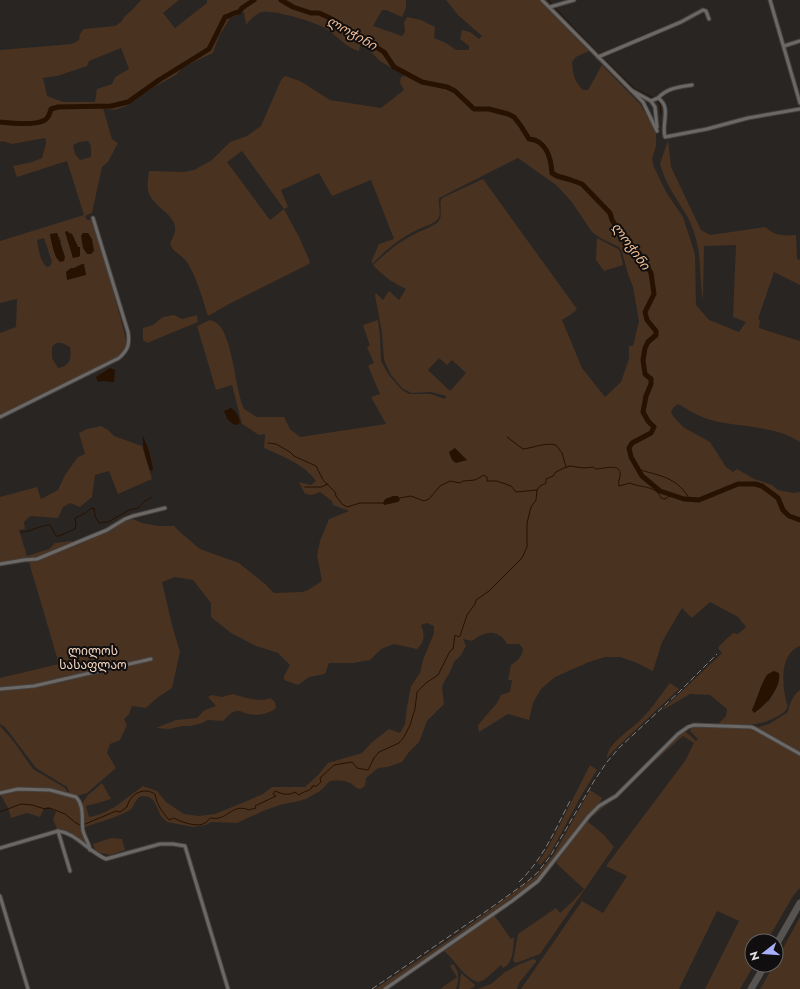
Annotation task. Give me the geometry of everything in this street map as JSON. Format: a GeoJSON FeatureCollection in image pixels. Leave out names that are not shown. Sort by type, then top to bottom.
{"type":"FeatureCollection","features":[{"type":"Feature","properties":{"kind":"street"},"geometry":{"type":"LineString","coordinates":[[542,0],[550,7],[598,57],[631,90],[643,102],[657,131],[655,107],[651,100],[631,90]]}},
{"type":"Feature","properties":{"kind":"street"},"geometry":{"type":"LineString","coordinates":[[550,7],[574,0]]}},
{"type":"Feature","properties":{"kind":"street"},"geometry":{"type":"LineString","coordinates":[[770,0],[800,103]]}},
{"type":"Feature","properties":{"kind":"street"},"geometry":{"type":"LineString","coordinates":[[598,57],[703,10],[706,11],[710,19]]}},
{"type":"Feature","properties":{"kind":"street"},"geometry":{"type":"LineString","coordinates":[[784,46],[800,42]]}},
{"type":"Feature","properties":{"kind":"street"},"geometry":{"type":"LineString","coordinates":[[651,100],[658,98],[668,90],[692,85]]}},
{"type":"Feature","properties":{"kind":"street"},"geometry":{"type":"LineString","coordinates":[[658,98],[662,101],[665,108],[665,136],[707,129],[748,118],[800,109]]}},
{"type":"Feature","properties":{"kind":"street"},"geometry":{"type":"LineString","coordinates":[[0,417],[119,358],[128,348],[128,332],[93,218]]}},
{"type":"Feature","properties":{"kind":"street"},"geometry":{"type":"LineString","coordinates":[[0,564],[37,559],[107,530],[129,518],[165,508]]}},
{"type":"Feature","properties":{"kind":"street"},"geometry":{"type":"LineString","coordinates":[[0,689],[34,686],[151,659]]}},
{"type":"Feature","properties":{"kind":"street"},"geometry":{"type":"LineString","coordinates":[[385,989],[499,910],[538,881],[589,816],[599,806],[616,796],[674,738],[688,727],[698,725],[751,727],[800,754]]}},
{"type":"Feature","properties":{"kind":"street"},"geometry":{"type":"LineString","coordinates":[[0,793],[18,789],[50,790],[76,797],[81,805],[84,834],[90,850]]}},
{"type":"Feature","properties":{"kind":"street"},"geometry":{"type":"LineString","coordinates":[[58,832],[70,871]]}},
{"type":"Feature","properties":{"kind":"street"},"geometry":{"type":"LineString","coordinates":[[0,848],[58,832],[64,832],[70,835],[98,856],[106,859],[160,844],[184,846],[186,848],[228,989]]}},
{"type":"Feature","properties":{"kind":"street"},"geometry":{"type":"LineString","coordinates":[[0,896],[28,989]]}},
{"type":"Feature","properties":{"kind":"green space","name":"ლილოს სასაფლაო"},"geometry":{"type":"Polygon","coordinates":[[[141,0],[179,0],[163,13],[175,28],[207,3],[207,0],[406,0],[406,8],[402,17],[386,10],[382,10],[373,26],[402,36],[405,32],[404,22],[407,17],[421,20],[435,27],[434,38],[446,43],[456,50],[469,50],[469,46],[460,39],[462,30],[470,32],[479,39],[482,36],[458,15],[446,0],[539,0],[589,51],[576,57],[572,62],[574,77],[580,87],[583,90],[588,90],[602,65],[640,104],[656,131],[656,146],[652,159],[654,167],[666,192],[683,217],[695,254],[696,305],[709,320],[739,332],[746,322],[733,317],[736,245],[704,246],[703,300],[699,252],[693,229],[688,217],[668,184],[660,164],[668,140],[671,167],[701,230],[710,235],[765,227],[779,235],[796,235],[797,259],[800,260],[800,285],[774,272],[758,319],[760,320],[759,328],[800,341],[800,442],[789,436],[765,429],[714,421],[699,416],[678,404],[671,411],[673,416],[683,427],[710,442],[726,467],[733,472],[737,469],[754,479],[772,485],[778,490],[793,493],[800,492],[800,646],[793,650],[785,663],[783,680],[785,697],[788,705],[784,712],[771,720],[756,724],[718,724],[726,716],[727,709],[710,695],[690,694],[661,711],[722,653],[718,648],[720,645],[733,633],[738,634],[746,627],[738,617],[710,602],[692,618],[682,608],[662,642],[653,671],[620,657],[605,657],[589,662],[555,677],[541,689],[533,703],[529,720],[508,714],[479,732],[478,725],[497,703],[501,695],[510,692],[512,680],[508,680],[511,665],[516,662],[522,654],[523,648],[519,644],[507,644],[504,639],[497,634],[489,633],[472,641],[463,639],[466,646],[461,655],[454,662],[442,687],[444,704],[427,721],[419,742],[402,762],[388,767],[378,768],[366,778],[365,786],[361,789],[345,781],[330,781],[320,791],[306,799],[283,804],[237,823],[211,822],[206,825],[193,827],[167,822],[161,816],[154,801],[149,797],[141,796],[128,811],[86,827],[83,826],[83,802],[88,795],[102,783],[111,799],[86,806],[89,817],[97,815],[118,805],[143,786],[157,791],[166,802],[184,814],[199,816],[215,814],[263,794],[272,787],[305,787],[328,763],[362,753],[371,743],[389,729],[400,733],[405,724],[411,686],[420,673],[423,660],[434,633],[434,626],[427,623],[421,625],[424,638],[422,644],[417,649],[394,644],[381,649],[370,660],[353,663],[329,663],[325,674],[309,677],[298,685],[284,680],[284,676],[290,665],[278,653],[256,646],[231,633],[211,617],[211,603],[193,580],[175,577],[162,582],[180,652],[172,688],[157,698],[146,708],[132,706],[129,714],[124,719],[127,725],[120,740],[110,744],[107,753],[116,768],[87,793],[77,796],[70,794],[67,787],[36,768],[5,727],[0,724],[0,690],[54,683],[52,679],[33,685],[0,687],[0,678],[59,664],[28,559],[0,562],[0,497],[37,487],[41,499],[58,490],[65,475],[78,457],[85,454],[79,433],[87,429],[101,426],[114,436],[142,446],[152,479],[118,494],[109,471],[95,475],[92,497],[80,507],[70,503],[63,507],[58,518],[30,516],[24,522],[25,529],[19,530],[27,556],[49,549],[55,543],[72,541],[73,543],[102,531],[115,523],[133,519],[142,523],[159,526],[174,526],[200,549],[239,563],[274,593],[302,592],[322,581],[317,555],[320,541],[329,519],[349,511],[333,505],[332,501],[320,492],[312,495],[305,494],[299,482],[311,485],[316,481],[311,475],[299,465],[264,448],[265,434],[259,435],[242,424],[232,385],[216,390],[197,326],[210,320],[217,323],[223,331],[227,340],[244,409],[257,417],[284,417],[290,429],[300,437],[386,424],[371,397],[380,394],[368,366],[374,363],[367,347],[370,346],[363,325],[378,320],[381,361],[389,375],[402,390],[409,394],[431,394],[445,399],[446,396],[431,392],[412,393],[403,389],[391,375],[384,360],[382,333],[375,295],[376,293],[383,300],[389,291],[399,300],[406,289],[388,279],[373,265],[402,241],[433,226],[438,222],[441,216],[442,198],[483,179],[577,309],[562,320],[582,368],[605,397],[621,382],[629,359],[629,346],[633,346],[639,321],[633,287],[619,247],[600,238],[592,232],[571,201],[556,185],[518,158],[439,198],[439,217],[433,223],[411,233],[399,241],[372,264],[372,260],[379,244],[394,239],[371,180],[332,196],[319,173],[281,190],[288,207],[284,209],[300,239],[310,262],[309,264],[208,316],[199,288],[190,267],[171,246],[170,243],[174,235],[175,228],[174,222],[150,196],[148,190],[149,171],[184,172],[194,170],[212,160],[230,142],[247,136],[261,126],[281,80],[285,76],[300,81],[330,100],[381,108],[404,90],[400,83],[401,77],[405,76],[380,61],[361,42],[359,51],[355,50],[323,27],[277,13],[260,13],[253,17],[246,25],[244,12],[230,18],[219,36],[213,53],[183,67],[176,75],[154,87],[126,106],[114,110],[103,108],[112,139],[118,143],[108,162],[102,167],[92,213],[85,216],[87,220],[92,220],[107,267],[126,339],[126,348],[118,357],[0,415],[0,333],[16,327],[17,299],[0,303],[0,241],[84,215],[67,161],[17,177],[13,166],[42,158],[46,143],[45,138],[12,144],[2,141],[0,142],[0,50],[72,44],[79,40],[80,34],[84,29],[115,26],[141,0]],[[121,48],[89,61],[87,66],[57,76],[43,78],[47,96],[63,102],[95,102],[97,89],[112,84],[115,77],[129,69],[121,48]],[[88,141],[79,142],[73,145],[75,154],[80,160],[91,157],[91,146],[88,141]],[[242,151],[227,162],[270,220],[284,209],[242,151]],[[67,231],[73,258],[80,247],[78,247],[72,234],[67,231]],[[57,233],[50,235],[57,259],[61,241],[57,233]],[[44,238],[37,240],[44,264],[47,267],[50,266],[52,262],[44,238]],[[56,343],[52,347],[52,358],[58,368],[62,367],[69,361],[71,355],[70,347],[62,343],[56,343]],[[439,358],[428,370],[450,391],[466,373],[452,360],[447,365],[439,358]],[[779,676],[762,685],[752,710],[769,701],[775,690],[779,676]]]}},
{"type":"Feature","properties":{"kind":"green space"},"geometry":{"type":"Polygon","coordinates":[[[597,238],[618,249],[623,265],[604,271],[596,260],[597,238]]]}},
{"type":"Feature","properties":{"kind":"green space"},"geometry":{"type":"Polygon","coordinates":[[[174,315],[182,319],[197,315],[198,322],[147,343],[143,340],[143,328],[153,325],[163,317],[174,315]]]}},
{"type":"Feature","properties":{"kind":"green space"},"geometry":{"type":"Polygon","coordinates":[[[670,683],[679,689],[607,758],[610,749],[614,744],[645,715],[670,683]]]}},
{"type":"Feature","properties":{"kind":"green space"},"geometry":{"type":"Polygon","coordinates":[[[800,690],[800,752],[756,728],[769,724],[788,712],[792,700],[800,690]]]}},
{"type":"Feature","properties":{"kind":"green space"},"geometry":{"type":"Polygon","coordinates":[[[233,694],[257,700],[270,698],[275,702],[276,708],[270,712],[259,715],[236,711],[230,714],[223,721],[208,720],[191,726],[182,726],[169,729],[156,728],[176,720],[197,718],[205,710],[216,706],[208,697],[212,695],[222,697],[233,694]]]}},
{"type":"Feature","properties":{"kind":"green space"},"geometry":{"type":"Polygon","coordinates":[[[0,726],[14,742],[33,769],[66,789],[68,794],[17,788],[0,792],[0,726]]]}},
{"type":"Feature","properties":{"kind":"green space"},"geometry":{"type":"Polygon","coordinates":[[[692,727],[752,728],[800,755],[800,888],[793,896],[772,933],[744,933],[744,973],[749,973],[740,989],[705,989],[739,921],[717,911],[679,989],[521,989],[582,901],[603,913],[627,876],[606,866],[685,761],[694,743],[683,736],[629,784],[681,733],[686,732],[696,741],[698,739],[690,731],[692,727]]]}},
{"type":"Feature","properties":{"kind":"green space"},"geometry":{"type":"Polygon","coordinates":[[[590,765],[597,770],[581,796],[550,854],[540,865],[538,863],[550,844],[590,765]]]}},
{"type":"Feature","properties":{"kind":"green space"},"geometry":{"type":"Polygon","coordinates":[[[17,790],[50,791],[75,798],[80,805],[82,835],[87,843],[87,846],[69,833],[57,829],[53,819],[56,812],[48,807],[44,808],[40,817],[27,813],[11,818],[8,808],[0,794],[17,790]]]}},
{"type":"Feature","properties":{"kind":"green space"},"geometry":{"type":"Polygon","coordinates":[[[590,790],[602,798],[599,804],[588,814],[537,880],[382,989],[375,989],[456,935],[535,877],[554,854],[590,790]]]}},
{"type":"Feature","properties":{"kind":"green space"},"geometry":{"type":"Polygon","coordinates":[[[613,799],[587,821],[604,835],[614,847],[540,954],[516,963],[513,961],[518,934],[556,908],[560,913],[584,889],[556,863],[588,819],[596,811],[613,799]]]}},
{"type":"Feature","properties":{"kind":"green space"},"geometry":{"type":"Polygon","coordinates":[[[111,838],[122,839],[125,850],[110,855],[96,852],[93,844],[111,838]]]}},
{"type":"Feature","properties":{"kind":"green space"},"geometry":{"type":"Polygon","coordinates":[[[494,915],[511,939],[514,937],[512,955],[507,966],[503,968],[501,965],[484,980],[478,982],[464,973],[444,951],[494,915]]]}},
{"type":"Feature","properties":{"kind":"green space"},"geometry":{"type":"Polygon","coordinates":[[[800,917],[800,989],[760,989],[769,973],[784,973],[784,946],[800,917]]]}},
{"type":"Feature","properties":{"kind":"green space"},"geometry":{"type":"Polygon","coordinates":[[[533,959],[536,960],[536,962],[519,983],[517,989],[478,989],[491,984],[505,972],[533,959]]]}},
{"type":"Feature","properties":{"kind":"green space"},"geometry":{"type":"Polygon","coordinates":[[[453,964],[457,970],[458,976],[456,989],[440,989],[457,977],[450,966],[453,964]]]}},
{"type":"Feature","properties":{"kind":"green space"},"geometry":{"type":"Polygon","coordinates":[[[461,973],[475,985],[474,987],[470,989],[459,989],[461,973]]]}},
{"type":"Feature","properties":{"kind":"shaded area"},"geometry":{"type":"Polygon","coordinates":[[[67,231],[72,234],[78,247],[80,247],[80,256],[78,257],[73,258],[65,232],[67,231]]]}},
{"type":"Feature","properties":{"kind":"shaded area"},"geometry":{"type":"Polygon","coordinates":[[[57,233],[65,257],[64,261],[60,262],[54,253],[50,234],[57,233]]]}},
{"type":"Feature","properties":{"kind":"shaded area"},"geometry":{"type":"Polygon","coordinates":[[[83,233],[88,233],[92,239],[94,251],[91,254],[87,254],[83,248],[81,236],[83,233]]]}},
{"type":"Feature","properties":{"kind":"shaded area"},"geometry":{"type":"Polygon","coordinates":[[[84,264],[86,275],[67,280],[66,272],[71,268],[84,264]]]}},
{"type":"Feature","properties":{"kind":"shaded area"},"geometry":{"type":"Polygon","coordinates":[[[110,368],[115,370],[114,382],[98,382],[96,377],[110,368]]]}},
{"type":"Feature","properties":{"kind":"shaded area"},"geometry":{"type":"Polygon","coordinates":[[[231,408],[238,416],[240,422],[238,425],[233,424],[228,420],[224,411],[231,408]]]}},
{"type":"Feature","properties":{"kind":"shaded area"},"geometry":{"type":"Polygon","coordinates":[[[143,436],[149,451],[153,469],[152,471],[150,470],[145,453],[143,436]]]}},
{"type":"Feature","properties":{"kind":"shaded area"},"geometry":{"type":"Polygon","coordinates":[[[455,448],[467,460],[456,463],[452,460],[449,452],[455,448]]]}},
{"type":"Feature","properties":{"kind":"shaded area"},"geometry":{"type":"Polygon","coordinates":[[[398,496],[400,500],[398,502],[384,505],[383,503],[385,499],[398,496]]]}},
{"type":"Feature","properties":{"kind":"shaded area"},"geometry":{"type":"Polygon","coordinates":[[[774,671],[779,673],[778,684],[768,701],[754,713],[752,710],[764,680],[768,674],[774,671]]]}},
{"type":"Feature","properties":{"kind":"waterway","name":"ლოჭინი"},"geometry":{"type":"LineString","coordinates":[[0,122],[23,124],[36,123],[45,120],[51,109],[58,107],[111,106],[128,102],[159,80],[209,49],[225,17],[239,12],[242,8],[254,0]]}},
{"type":"Feature","properties":{"kind":"waterway","name":"ლოჭინი"},"geometry":{"type":"LineString","coordinates":[[281,0],[293,7],[311,13],[319,13],[330,18],[384,52],[394,67],[422,82],[447,87],[455,91],[474,109],[489,109],[514,117],[529,139],[535,140],[543,146],[549,156],[552,173],[582,184],[610,213],[612,220],[630,247],[639,253],[651,273],[654,294],[645,312],[647,320],[656,331],[656,335],[648,342],[645,348],[643,360],[645,374],[651,379],[651,384],[646,396],[643,412],[648,421],[654,427],[651,433],[632,443],[629,448],[631,457],[642,476],[660,491],[684,499],[699,500],[738,484],[755,484],[762,486],[778,498],[783,510],[789,516],[800,520]]}},
{"type":"Feature","properties":{"kind":"waterway"},"geometry":{"type":"LineString","coordinates":[[548,0],[553,5]]}},
{"type":"Feature","properties":{"kind":"waterway"},"geometry":{"type":"LineString","coordinates":[[555,8],[600,55]]}},
{"type":"Feature","properties":{"kind":"waterway"},"geometry":{"type":"LineString","coordinates":[[602,57],[635,89],[653,98]]}},
{"type":"Feature","properties":{"kind":"waterway"},"geometry":{"type":"LineString","coordinates":[[656,100],[660,104],[661,114]]}},
{"type":"Feature","properties":{"kind":"waterway"},"geometry":{"type":"LineString","coordinates":[[507,437],[523,449],[552,444],[556,445],[562,453],[566,467]]}},
{"type":"Feature","properties":{"kind":"waterway"},"geometry":{"type":"LineString","coordinates":[[268,443],[276,444],[294,456],[316,466],[323,480],[335,492],[342,504],[347,507],[360,503],[383,503]]}},
{"type":"Feature","properties":{"kind":"waterway"},"geometry":{"type":"LineString","coordinates":[[83,825],[116,811],[120,812],[127,807],[134,795],[142,791],[155,794],[158,805],[169,820],[174,818],[190,824],[198,825],[206,822],[210,818],[223,817],[236,809],[244,808],[249,810],[256,808],[255,806],[276,796],[273,794],[275,791],[285,794],[295,792],[299,795],[312,788],[312,786],[317,786],[321,782],[320,778],[334,765],[352,762],[357,768],[368,770],[379,752],[399,743],[404,737],[415,709],[417,692],[426,683],[438,675],[450,651],[453,649],[455,635],[460,636],[467,615],[475,604],[476,600],[489,591],[522,558],[527,547],[527,523],[531,507],[536,500],[537,490],[540,486],[546,483],[546,479],[553,476],[556,472],[570,466],[584,468],[593,467],[596,469],[611,467],[618,469],[620,472],[619,486],[630,483],[652,489],[659,494],[661,498],[665,499],[671,495]]}},
{"type":"Feature","properties":{"kind":"waterway"},"geometry":{"type":"LineString","coordinates":[[637,469],[668,478],[680,486],[690,500]]}},
{"type":"Feature","properties":{"kind":"waterway"},"geometry":{"type":"LineString","coordinates":[[399,498],[411,496],[424,501],[429,499],[440,486],[450,481],[460,483],[463,481],[475,480],[484,475],[487,477],[487,481],[497,481],[511,486],[516,492],[537,490]]}},
{"type":"Feature","properties":{"kind":"waterway"},"geometry":{"type":"LineString","coordinates":[[305,487],[321,487],[328,484]]}},
{"type":"Feature","properties":{"kind":"waterway"},"geometry":{"type":"LineString","coordinates":[[21,532],[50,525],[56,536],[59,536],[75,529],[75,518],[86,513],[90,509],[94,508],[95,516],[99,523],[108,522],[129,510],[138,508],[152,497]]}},
{"type":"Feature","properties":{"kind":"waterway"},"geometry":{"type":"LineString","coordinates":[[0,812],[21,804],[32,805],[45,809],[50,808],[65,814],[80,825]]}},
{"type":"Feature","properties":{"kind":"taxiway"},"geometry":{"type":"LineString","coordinates":[[783,933],[800,903]]}},
{"type":"Feature","properties":{"kind":"taxiway"},"geometry":{"type":"LineString","coordinates":[[751,989],[760,973]]}},
{"type":"Feature","properties":{"kind":"railway"},"geometry":{"type":"LineString","coordinates":[[372,989],[485,912],[527,882],[538,872],[551,855],[594,781],[607,762],[619,748],[717,654]]}},
{"type":"Feature","properties":{"kind":"railway"},"geometry":{"type":"LineString","coordinates":[[519,882],[542,854],[570,801]]}}]}
